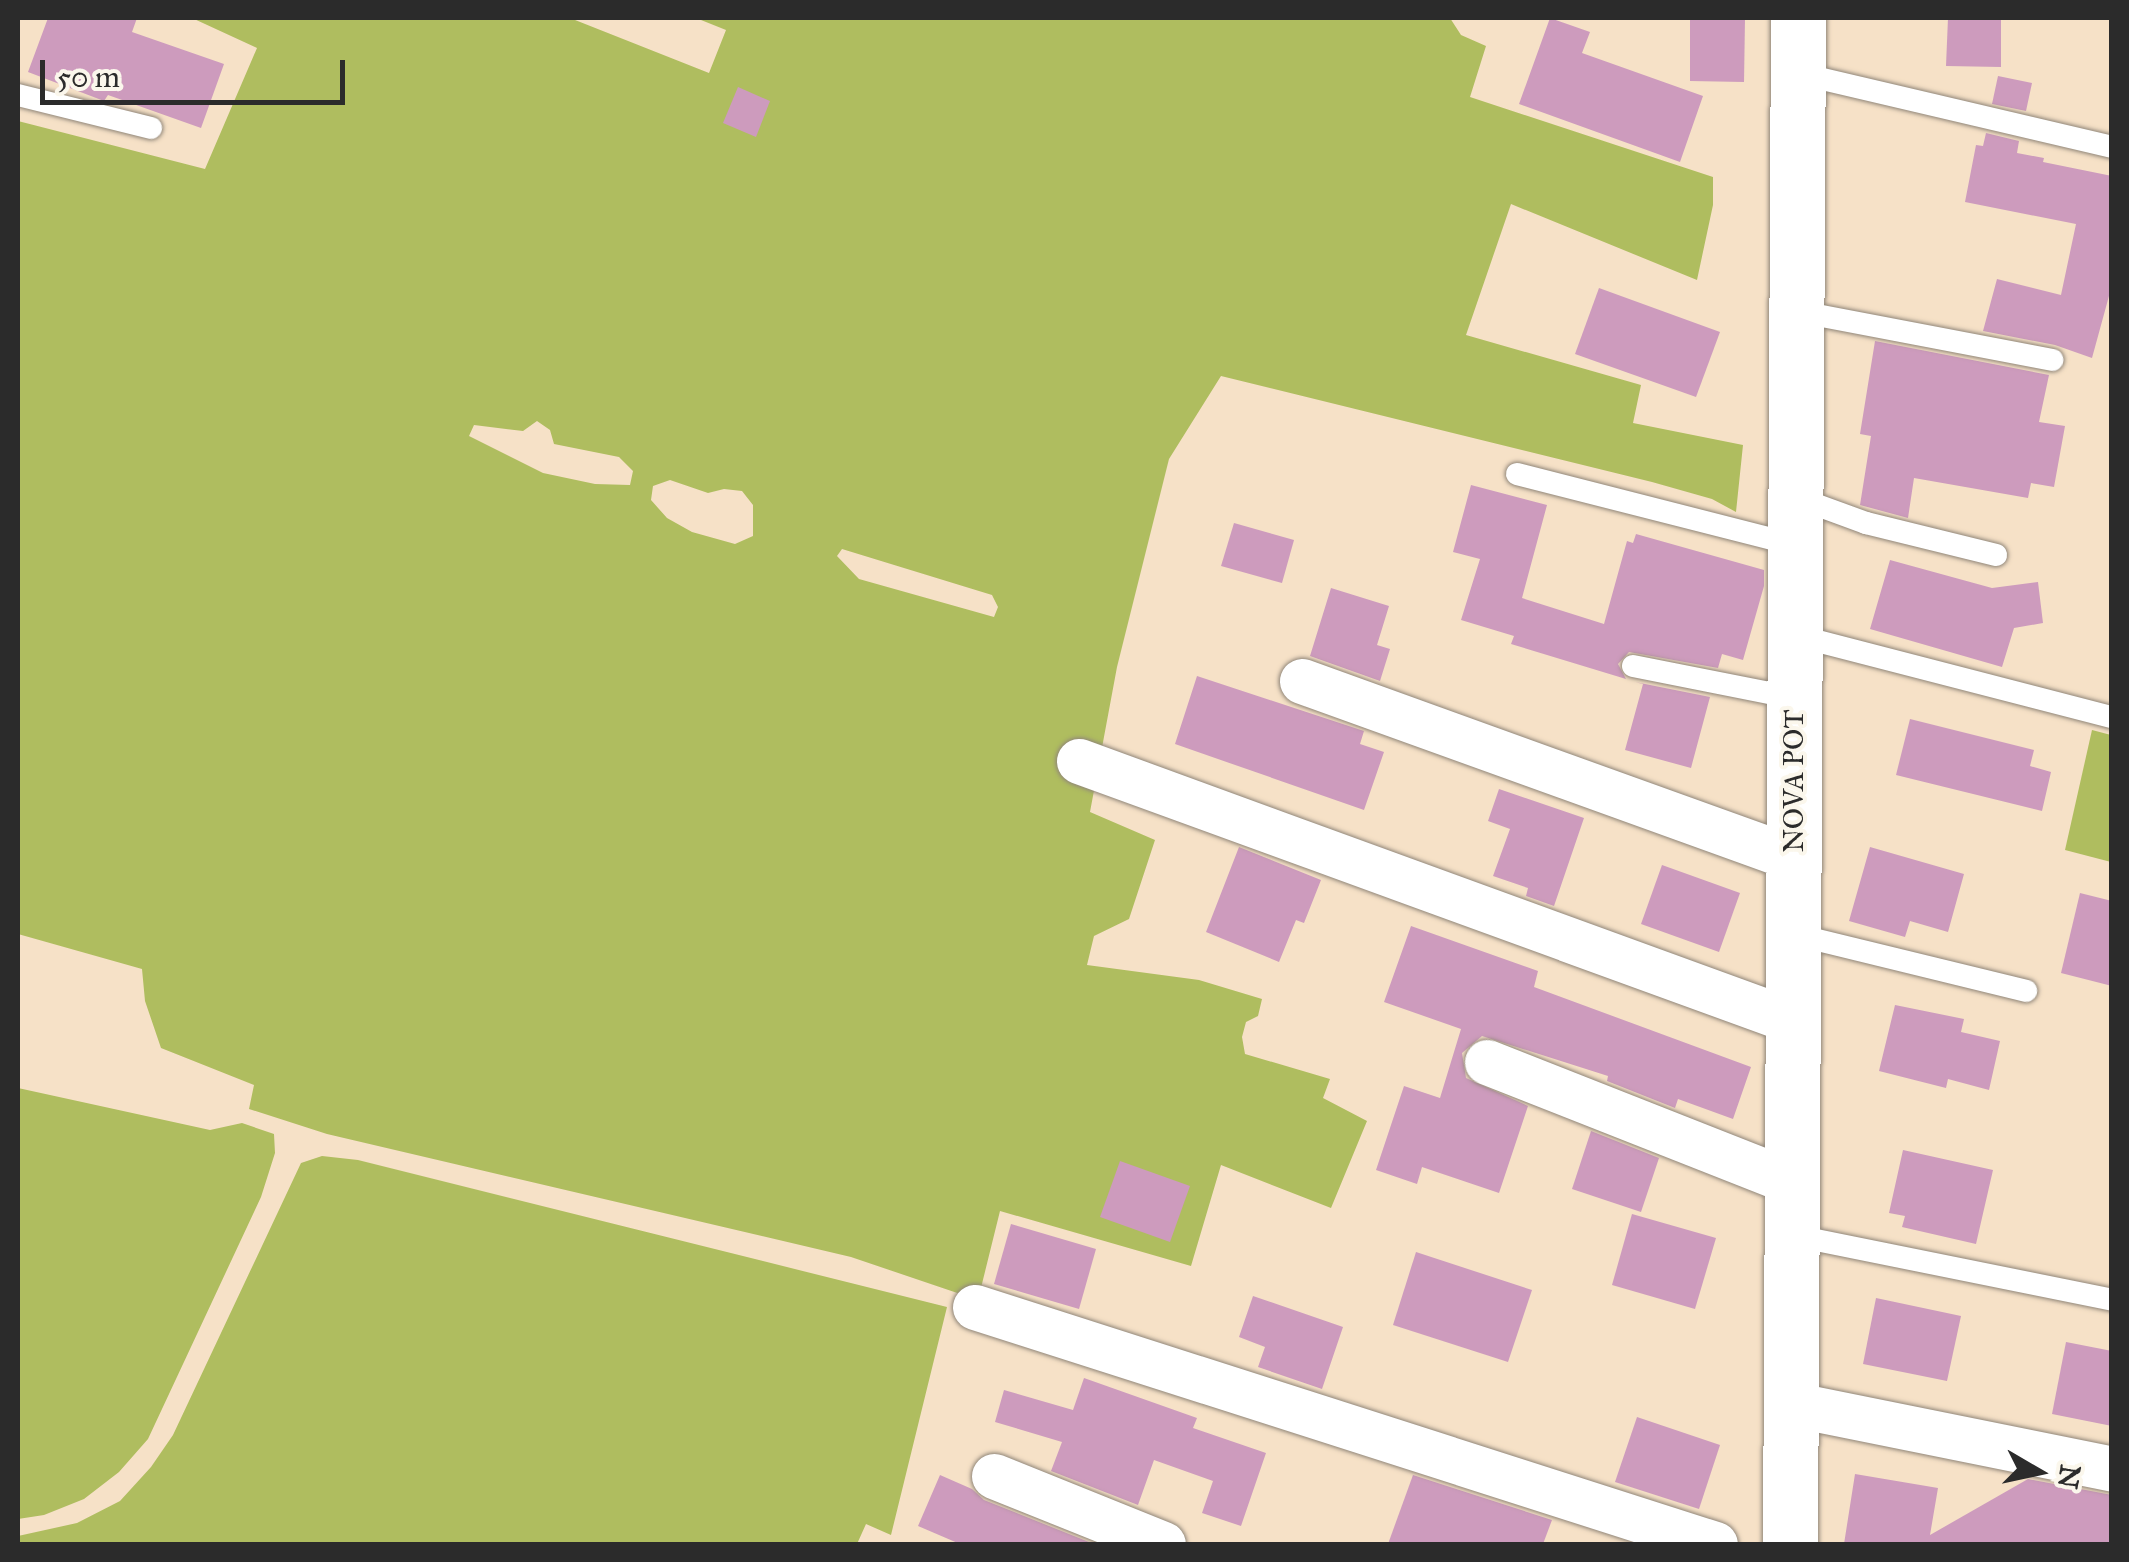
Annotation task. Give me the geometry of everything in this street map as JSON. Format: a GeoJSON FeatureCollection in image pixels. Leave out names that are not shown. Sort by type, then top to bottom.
{"type":"FeatureCollection","features":[{"type":"Feature","properties":{"kind":"street","name":"NOVA POT"},"geometry":{"type":"LineString","coordinates":[[1790,1544],[1798,18]]}},
{"type":"Feature","properties":{"kind":"street"},"geometry":{"type":"LineString","coordinates":[[1302,681],[1793,858]]}},
{"type":"Feature","properties":{"kind":"street"},"geometry":{"type":"LineString","coordinates":[[1078,762],[1792,1021]]}},
{"type":"Feature","properties":{"kind":"street"},"geometry":{"type":"LineString","coordinates":[[1486,1062],[1792,1182]]}},
{"type":"Feature","properties":{"kind":"street"},"geometry":{"type":"LineString","coordinates":[[975,1307],[1714,1544]]}},
{"type":"Feature","properties":{"kind":"street"},"geometry":{"type":"LineString","coordinates":[[1791,1404],[2112,1469]]}},
{"type":"Feature","properties":{"kind":"street"},"geometry":{"type":"LineString","coordinates":[[994,1476],[1163,1544]]}},
{"type":"Feature","properties":{"kind":"lane"},"geometry":{"type":"LineString","coordinates":[[1798,72],[2112,146]]}},
{"type":"Feature","properties":{"kind":"lane"},"geometry":{"type":"LineString","coordinates":[[18,96],[151,128]]}},
{"type":"Feature","properties":{"kind":"lane"},"geometry":{"type":"LineString","coordinates":[[1796,311],[2052,360]]}},
{"type":"Feature","properties":{"kind":"lane"},"geometry":{"type":"LineString","coordinates":[[1517,474],[1795,521],[1866,523],[1996,555]]}},
{"type":"Feature","properties":{"kind":"lane"},"geometry":{"type":"LineString","coordinates":[[1794,635],[2112,717]]}},
{"type":"Feature","properties":{"kind":"lane"},"geometry":{"type":"LineString","coordinates":[[1632,666],[1794,698]]}},
{"type":"Feature","properties":{"kind":"lane"},"geometry":{"type":"LineString","coordinates":[[1793,934],[2026,990]]}},
{"type":"Feature","properties":{"kind":"lane"},"geometry":{"type":"LineString","coordinates":[[1792,1236],[2112,1300]]}},
{"type":"Feature","properties":{"kind":"green space"},"geometry":{"type":"Polygon","coordinates":[[[192,18],[570,18],[709,73],[726,30],[696,18],[1450,18],[1461,35],[1486,46],[1470,97],[1713,177],[1713,205],[1697,280],[1511,204],[1466,335],[1641,385],[1633,423],[1743,445],[1736,512],[1712,499],[1652,482],[1221,376],[1169,459],[1117,667],[1090,812],[1155,840],[1129,919],[1094,936],[1087,965],[1199,980],[1262,999],[1258,1016],[1246,1022],[1242,1037],[1245,1054],[1330,1079],[1323,1098],[1367,1121],[1331,1208],[1221,1165],[1191,1266],[1000,1211],[978,1300],[851,1257],[327,1134],[249,1109],[254,1085],[161,1048],[145,1001],[142,969],[18,934],[18,121],[205,169],[257,48],[192,18]],[[537,421],[523,431],[474,425],[469,436],[543,473],[595,484],[630,485],[633,471],[619,457],[554,444],[550,430],[537,421]],[[670,480],[653,486],[651,500],[667,518],[692,532],[735,544],[753,536],[753,505],[742,491],[724,489],[708,493],[670,480]],[[842,549],[837,556],[859,579],[994,617],[998,607],[992,595],[842,549]]]}},
{"type":"Feature","properties":{"kind":"green space"},"geometry":{"type":"Polygon","coordinates":[[[2092,730],[2111,735],[2111,862],[2065,850],[2092,730]]]}},
{"type":"Feature","properties":{"kind":"green space"},"geometry":{"type":"Polygon","coordinates":[[[18,1088],[210,1130],[242,1123],[274,1134],[275,1153],[261,1197],[148,1439],[119,1472],[84,1499],[44,1515],[18,1519],[18,1088]]]}},
{"type":"Feature","properties":{"kind":"green space"},"geometry":{"type":"Polygon","coordinates":[[[322,1156],[358,1160],[947,1307],[891,1535],[866,1524],[857,1544],[18,1544],[18,1536],[77,1523],[120,1501],[151,1467],[173,1435],[301,1163],[322,1156]]]}},
{"type":"Feature","properties":{"kind":"building"},"geometry":{"type":"Polygon","coordinates":[[[48,18],[137,18],[132,32],[224,64],[201,128],[108,95],[104,101],[28,72],[48,18]]]}},
{"type":"Feature","properties":{"kind":"building"},"geometry":{"type":"Polygon","coordinates":[[[1550,18],[1590,32],[1582,53],[1703,96],[1680,162],[1519,104],[1550,18]]]}},
{"type":"Feature","properties":{"kind":"building"},"geometry":{"type":"Polygon","coordinates":[[[1690,18],[1745,18],[1744,82],[1690,81],[1690,18]]]}},
{"type":"Feature","properties":{"kind":"building"},"geometry":{"type":"Polygon","coordinates":[[[1948,18],[2001,18],[2001,67],[1946,66],[1948,18]]]}},
{"type":"Feature","properties":{"kind":"building"},"geometry":{"type":"Polygon","coordinates":[[[1998,76],[2032,83],[2026,111],[1992,104],[1998,76]]]}},
{"type":"Feature","properties":{"kind":"building"},"geometry":{"type":"Polygon","coordinates":[[[738,87],[770,101],[756,137],[723,123],[738,87]]]}},
{"type":"Feature","properties":{"kind":"building"},"geometry":{"type":"Polygon","coordinates":[[[1986,133],[2019,141],[2017,153],[2044,158],[2043,162],[2112,176],[2112,285],[2092,358],[2055,345],[1983,331],[1997,279],[2061,295],[2076,224],[1965,202],[1976,145],[1983,146],[1986,133]]]}},
{"type":"Feature","properties":{"kind":"building"},"geometry":{"type":"Polygon","coordinates":[[[1599,288],[1720,332],[1696,397],[1575,354],[1599,288]]]}},
{"type":"Feature","properties":{"kind":"building"},"geometry":{"type":"Polygon","coordinates":[[[1875,341],[2049,375],[2039,422],[2065,426],[2054,487],[2031,483],[2028,498],[1914,478],[1908,518],[1860,505],[1871,436],[1860,434],[1875,341]]]}},
{"type":"Feature","properties":{"kind":"building"},"geometry":{"type":"Polygon","coordinates":[[[1471,485],[1547,505],[1522,598],[1604,624],[1627,541],[1633,543],[1636,534],[1764,570],[1764,586],[1743,660],[1722,654],[1718,668],[1629,652],[1618,664],[1626,679],[1511,644],[1514,636],[1461,620],[1480,559],[1453,552],[1471,485]]]}},
{"type":"Feature","properties":{"kind":"building"},"geometry":{"type":"Polygon","coordinates":[[[1234,523],[1294,540],[1282,583],[1221,566],[1234,523]]]}},
{"type":"Feature","properties":{"kind":"building"},"geometry":{"type":"Polygon","coordinates":[[[1890,560],[1992,588],[2038,582],[2043,623],[2014,628],[2002,667],[1870,629],[1890,560]]]}},
{"type":"Feature","properties":{"kind":"building"},"geometry":{"type":"Polygon","coordinates":[[[1331,588],[1389,606],[1377,645],[1390,649],[1380,681],[1310,656],[1331,588]]]}},
{"type":"Feature","properties":{"kind":"building"},"geometry":{"type":"Polygon","coordinates":[[[1197,676],[1364,731],[1360,744],[1384,752],[1364,810],[1175,744],[1197,676]]]}},
{"type":"Feature","properties":{"kind":"building"},"geometry":{"type":"Polygon","coordinates":[[[1635,682],[1710,697],[1691,768],[1625,750],[1643,684],[1635,682]]]}},
{"type":"Feature","properties":{"kind":"building"},"geometry":{"type":"Polygon","coordinates":[[[1910,719],[2034,750],[2030,766],[2051,772],[2042,811],[1896,775],[1910,719]]]}},
{"type":"Feature","properties":{"kind":"building"},"geometry":{"type":"Polygon","coordinates":[[[1499,789],[1584,818],[1554,906],[1526,896],[1528,888],[1493,876],[1510,829],[1488,821],[1499,789]]]}},
{"type":"Feature","properties":{"kind":"building"},"geometry":{"type":"Polygon","coordinates":[[[1239,847],[1321,880],[1304,923],[1296,920],[1279,962],[1206,932],[1239,847]]]}},
{"type":"Feature","properties":{"kind":"building"},"geometry":{"type":"Polygon","coordinates":[[[1870,847],[1964,874],[1948,932],[1910,921],[1905,937],[1849,921],[1870,847]]]}},
{"type":"Feature","properties":{"kind":"building"},"geometry":{"type":"Polygon","coordinates":[[[1662,865],[1740,893],[1719,952],[1641,924],[1662,865]]]}},
{"type":"Feature","properties":{"kind":"building"},"geometry":{"type":"Polygon","coordinates":[[[2080,893],[2112,901],[2112,986],[2061,973],[2080,893]]]}},
{"type":"Feature","properties":{"kind":"building"},"geometry":{"type":"Polygon","coordinates":[[[1411,926],[1538,971],[1534,987],[1751,1067],[1733,1119],[1678,1099],[1675,1108],[1607,1081],[1608,1076],[1482,1036],[1462,1053],[1466,1078],[1528,1106],[1499,1193],[1422,1167],[1417,1184],[1376,1170],[1404,1086],[1440,1098],[1461,1029],[1384,1002],[1411,926]]]}},
{"type":"Feature","properties":{"kind":"building"},"geometry":{"type":"Polygon","coordinates":[[[1895,1005],[1964,1019],[1961,1032],[2000,1041],[1989,1090],[1948,1079],[1946,1088],[1879,1071],[1895,1005]]]}},
{"type":"Feature","properties":{"kind":"building"},"geometry":{"type":"Polygon","coordinates":[[[1591,1131],[1659,1158],[1641,1212],[1572,1189],[1591,1131]]]}},
{"type":"Feature","properties":{"kind":"building"},"geometry":{"type":"Polygon","coordinates":[[[1903,1150],[1993,1170],[1976,1244],[1902,1227],[1905,1216],[1889,1213],[1903,1150]]]}},
{"type":"Feature","properties":{"kind":"building"},"geometry":{"type":"Polygon","coordinates":[[[1120,1161],[1190,1186],[1170,1242],[1100,1217],[1120,1161]]]}},
{"type":"Feature","properties":{"kind":"building"},"geometry":{"type":"Polygon","coordinates":[[[1632,1214],[1716,1238],[1695,1309],[1612,1285],[1632,1214]]]}},
{"type":"Feature","properties":{"kind":"building"},"geometry":{"type":"Polygon","coordinates":[[[1011,1224],[1096,1249],[1079,1309],[994,1284],[1011,1224]]]}},
{"type":"Feature","properties":{"kind":"building"},"geometry":{"type":"Polygon","coordinates":[[[1416,1252],[1532,1290],[1508,1362],[1393,1325],[1416,1252]]]}},
{"type":"Feature","properties":{"kind":"building"},"geometry":{"type":"Polygon","coordinates":[[[1253,1296],[1343,1327],[1322,1389],[1258,1367],[1265,1347],[1239,1337],[1253,1296]]]}},
{"type":"Feature","properties":{"kind":"building"},"geometry":{"type":"Polygon","coordinates":[[[1876,1298],[1961,1316],[1947,1381],[1863,1364],[1876,1298]]]}},
{"type":"Feature","properties":{"kind":"building"},"geometry":{"type":"Polygon","coordinates":[[[2066,1342],[2112,1351],[2112,1426],[2052,1414],[2066,1342]]]}},
{"type":"Feature","properties":{"kind":"building"},"geometry":{"type":"Polygon","coordinates":[[[1084,1378],[1197,1418],[1193,1428],[1266,1453],[1241,1526],[1202,1513],[1213,1481],[1154,1460],[1138,1505],[1051,1471],[1062,1442],[995,1422],[1004,1390],[1073,1410],[1084,1378]]]}},
{"type":"Feature","properties":{"kind":"building"},"geometry":{"type":"Polygon","coordinates":[[[1637,1417],[1720,1445],[1699,1509],[1615,1482],[1637,1417]]]}},
{"type":"Feature","properties":{"kind":"building"},"geometry":{"type":"Polygon","coordinates":[[[1855,1474],[1938,1488],[1930,1535],[2028,1479],[2112,1495],[2112,1544],[1844,1544],[1855,1474]]]}},
{"type":"Feature","properties":{"kind":"building"},"geometry":{"type":"Polygon","coordinates":[[[940,1475],[972,1489],[984,1500],[1094,1544],[960,1544],[918,1526],[940,1475]]]}},
{"type":"Feature","properties":{"kind":"building"},"geometry":{"type":"Polygon","coordinates":[[[1413,1475],[1552,1520],[1543,1544],[1388,1544],[1413,1475]]]}}]}
